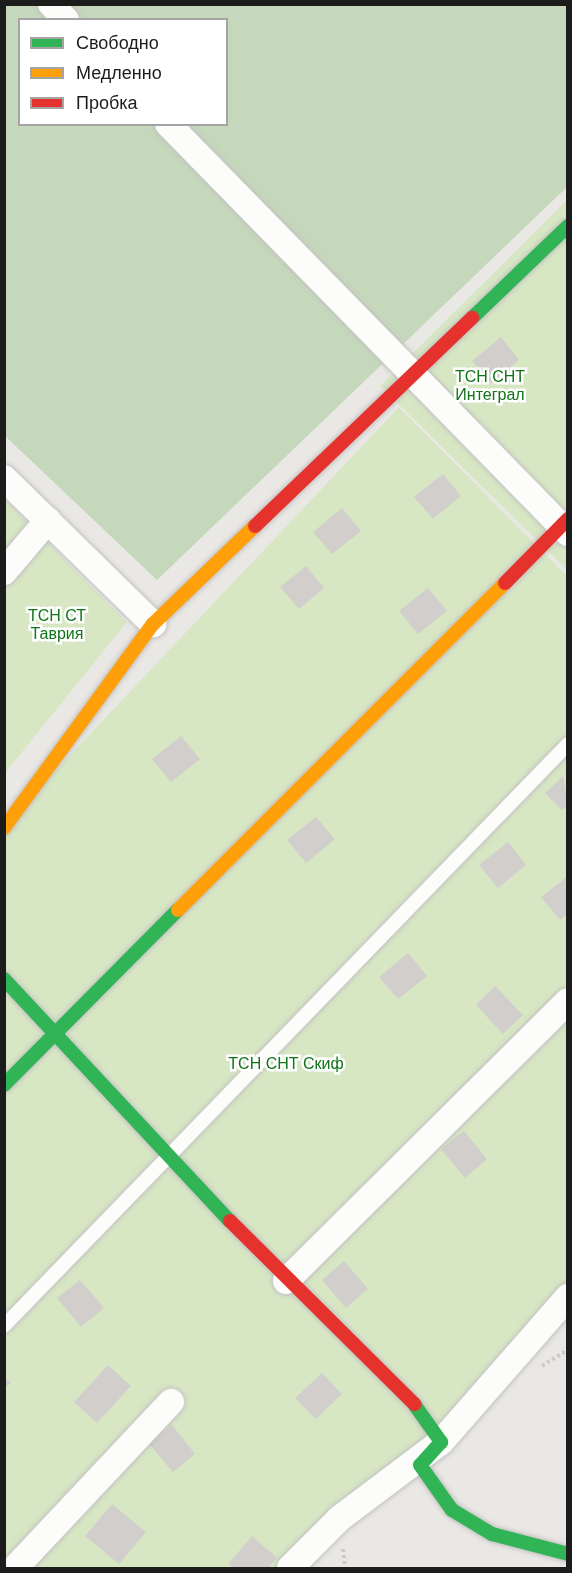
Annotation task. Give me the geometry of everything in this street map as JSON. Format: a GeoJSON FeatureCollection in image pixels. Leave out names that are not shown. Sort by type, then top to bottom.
{"type":"FeatureCollection","features":[{"type":"Feature","properties":{"kind":"street"},"geometry":{"type":"LineString","coordinates":[[51,4],[64,18]]}},
{"type":"Feature","properties":{"kind":"street"},"geometry":{"type":"LineString","coordinates":[[4,1085],[566,525],[414,377],[170,126]]}},
{"type":"Feature","properties":{"kind":"street"},"geometry":{"type":"LineString","coordinates":[[4,828],[153,624],[414,377],[567,226]]}},
{"type":"Feature","properties":{"kind":"street"},"geometry":{"type":"LineString","coordinates":[[4,478],[153,624]]}},
{"type":"Feature","properties":{"kind":"street"},"geometry":{"type":"LineString","coordinates":[[4,572],[48,520]]}},
{"type":"Feature","properties":{"kind":"street"},"geometry":{"type":"LineString","coordinates":[[4,979],[57,1030],[167,1159],[286,1281],[429,1418],[441,1442]]}},
{"type":"Feature","properties":{"kind":"street"},"geometry":{"type":"LineString","coordinates":[[286,1281],[567,1001]]}},
{"type":"Feature","properties":{"kind":"street"},"geometry":{"type":"LineString","coordinates":[[567,1297],[420,1465],[452,1510],[492,1534],[567,1554]]}},
{"type":"Feature","properties":{"kind":"street"},"geometry":{"type":"LineString","coordinates":[[15,1569],[171,1402]]}},
{"type":"Feature","properties":{"kind":"street"},"geometry":{"type":"LineString","coordinates":[[290,1569],[340,1518],[441,1442]]}},
{"type":"Feature","properties":{"kind":"lane"},"geometry":{"type":"LineString","coordinates":[[4,1326],[567,744]]}},
{"type":"Feature","properties":{"kind":"green space"},"geometry":{"type":"Polygon","coordinates":[[[4,5],[567,5],[567,187],[157,580],[5,436],[4,5]]]}},
{"type":"Feature","properties":{"kind":"green space","name":"ТСН СНТ Интеграл"},"geometry":{"type":"Polygon","coordinates":[[[567,200],[567,570],[380,386],[567,200]]]}},
{"type":"Feature","properties":{"kind":"green space","name":"ТСН СНТ Скиф"},"geometry":{"type":"Polygon","coordinates":[[[399,407],[567,576],[567,1303],[304,1568],[5,1568],[4,825],[399,407]]]}},
{"type":"Feature","properties":{"kind":"green space","name":"ТСН СТ Таврия"},"geometry":{"type":"Polygon","coordinates":[[[5,500],[127,622],[5,773],[5,500]]]}},
{"type":"Feature","properties":{"kind":"building"},"geometry":{"type":"Polygon","coordinates":[[[501,337],[519,360],[491,383],[472,361],[501,337]]]}},
{"type":"Feature","properties":{"kind":"building"},"geometry":{"type":"Polygon","coordinates":[[[443,474],[461,496],[433,519],[414,497],[443,474]]]}},
{"type":"Feature","properties":{"kind":"building"},"geometry":{"type":"Polygon","coordinates":[[[342,508],[361,531],[332,554],[313,532],[342,508]]]}},
{"type":"Feature","properties":{"kind":"building"},"geometry":{"type":"Polygon","coordinates":[[[306,566],[324,588],[299,609],[280,587],[306,566]]]}},
{"type":"Feature","properties":{"kind":"building"},"geometry":{"type":"Polygon","coordinates":[[[428,588],[447,611],[418,634],[399,611],[428,588]]]}},
{"type":"Feature","properties":{"kind":"building"},"geometry":{"type":"Polygon","coordinates":[[[181,736],[200,759],[171,782],[152,759],[181,736]]]}},
{"type":"Feature","properties":{"kind":"building"},"geometry":{"type":"Polygon","coordinates":[[[563,776],[568,804],[562,810],[545,793],[563,776]]]}},
{"type":"Feature","properties":{"kind":"building"},"geometry":{"type":"Polygon","coordinates":[[[316,817],[335,839],[306,863],[287,840],[316,817]]]}},
{"type":"Feature","properties":{"kind":"building"},"geometry":{"type":"Polygon","coordinates":[[[508,842],[526,865],[498,888],[479,865],[508,842]]]}},
{"type":"Feature","properties":{"kind":"building"},"geometry":{"type":"Polygon","coordinates":[[[568,876],[568,914],[560,920],[541,897],[568,876]]]}},
{"type":"Feature","properties":{"kind":"building"},"geometry":{"type":"Polygon","coordinates":[[[408,953],[427,976],[398,999],[379,977],[408,953]]]}},
{"type":"Feature","properties":{"kind":"building"},"geometry":{"type":"Polygon","coordinates":[[[495,986],[523,1015],[503,1034],[476,1005],[495,986]]]}},
{"type":"Feature","properties":{"kind":"building"},"geometry":{"type":"Polygon","coordinates":[[[464,1131],[487,1159],[465,1178],[441,1149],[464,1131]]]}},
{"type":"Feature","properties":{"kind":"building"},"geometry":{"type":"Polygon","coordinates":[[[344,1261],[368,1289],[346,1308],[322,1280],[344,1261]]]}},
{"type":"Feature","properties":{"kind":"building"},"geometry":{"type":"Polygon","coordinates":[[[80,1280],[104,1308],[81,1327],[57,1298],[80,1280]]]}},
{"type":"Feature","properties":{"kind":"building"},"geometry":{"type":"Polygon","coordinates":[[[108,1365],[131,1386],[97,1423],[74,1402],[108,1365]]]}},
{"type":"Feature","properties":{"kind":"building"},"geometry":{"type":"Polygon","coordinates":[[[322,1373],[342,1394],[316,1419],[295,1398],[322,1373]]]}},
{"type":"Feature","properties":{"kind":"building"},"geometry":{"type":"Polygon","coordinates":[[[4,1376],[11,1383],[4,1388],[4,1376]]]}},
{"type":"Feature","properties":{"kind":"building"},"geometry":{"type":"Polygon","coordinates":[[[172,1425],[195,1454],[173,1472],[149,1444],[172,1425]]]}},
{"type":"Feature","properties":{"kind":"building"},"geometry":{"type":"Polygon","coordinates":[[[112,1504],[146,1532],[119,1564],[85,1536],[112,1504]]]}},
{"type":"Feature","properties":{"kind":"building"},"geometry":{"type":"Polygon","coordinates":[[[252,1536],[277,1558],[268,1568],[234,1568],[228,1564],[252,1536]]]}},
{"type":"Feature","properties":{"kind":"traffic: fast"},"geometry":{"type":"LineString","coordinates":[[472,318],[568,226]]}},
{"type":"Feature","properties":{"kind":"traffic: fast"},"geometry":{"type":"LineString","coordinates":[[4,1085],[178,910]]}},
{"type":"Feature","properties":{"kind":"traffic: fast"},"geometry":{"type":"LineString","coordinates":[[4,979],[230,1221]]}},
{"type":"Feature","properties":{"kind":"traffic: fast"},"geometry":{"type":"LineString","coordinates":[[414,1404],[441,1442],[420,1465],[452,1510],[492,1534],[568,1554]]}},
{"type":"Feature","properties":{"kind":"traffic: slow"},"geometry":{"type":"LineString","coordinates":[[4,828],[153,624],[255,526]]}},
{"type":"Feature","properties":{"kind":"traffic: slow"},"geometry":{"type":"LineString","coordinates":[[178,910],[505,583]]}},
{"type":"Feature","properties":{"kind":"traffic: jam"},"geometry":{"type":"LineString","coordinates":[[255,526],[472,318]]}},
{"type":"Feature","properties":{"kind":"traffic: jam"},"geometry":{"type":"LineString","coordinates":[[505,583],[568,519]]}},
{"type":"Feature","properties":{"kind":"traffic: jam"},"geometry":{"type":"LineString","coordinates":[[230,1221],[414,1404]]}}]}
